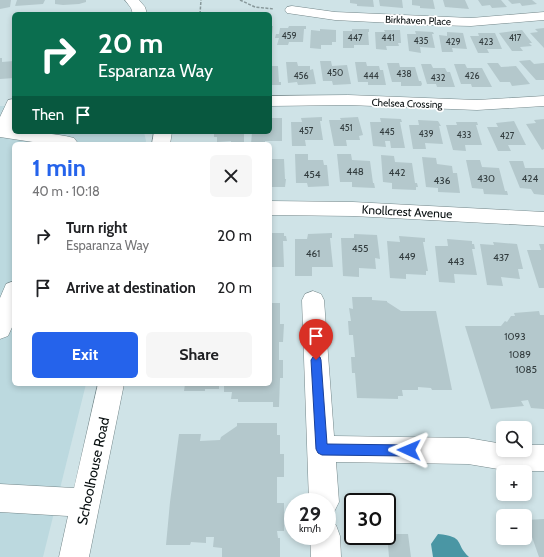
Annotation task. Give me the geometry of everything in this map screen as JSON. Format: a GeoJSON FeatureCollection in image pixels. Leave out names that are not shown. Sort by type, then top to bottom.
{"type":"FeatureCollection","features":[{"type":"Feature","properties":{"kind":"street"},"geometry":{"type":"LineString","coordinates":[[132,0],[138,7],[139,12]]}},
{"type":"Feature","properties":{"kind":"street","name":"Birkhaven Place"},"geometry":{"type":"LineString","coordinates":[[292,10],[335,16],[471,22],[544,16]]}},
{"type":"Feature","properties":{"kind":"street"},"geometry":{"type":"LineString","coordinates":[[0,99],[12,98]]}},
{"type":"Feature","properties":{"kind":"street","name":"Chelsea Crossing"},"geometry":{"type":"LineString","coordinates":[[272,101],[348,100],[477,105],[544,101]]}},
{"type":"Feature","properties":{"kind":"street"},"geometry":{"type":"LineString","coordinates":[[12,109],[2,132],[12,134]]}},
{"type":"Feature","properties":{"kind":"street"},"geometry":{"type":"LineString","coordinates":[[15,134],[68,142]]}},
{"type":"Feature","properties":{"kind":"street","name":"Knollcrest Avenue"},"geometry":{"type":"LineString","coordinates":[[272,208],[353,209],[544,219]]}},
{"type":"Feature","properties":{"kind":"street"},"geometry":{"type":"LineString","coordinates":[[0,329],[12,296]]}},
{"type":"Feature","properties":{"kind":"street"},"geometry":{"type":"LineString","coordinates":[[313,300],[324,493]]}},
{"type":"Feature","properties":{"kind":"street","name":"Schoolhouse Road"},"geometry":{"type":"LineString","coordinates":[[74,557],[111,386]]}},
{"type":"Feature","properties":{"kind":"street"},"geometry":{"type":"LineString","coordinates":[[322,449],[468,451],[510,458],[544,458]]}},
{"type":"Feature","properties":{"kind":"street"},"geometry":{"type":"LineString","coordinates":[[0,498],[86,503]]}},
{"type":"Feature","properties":{"kind":"street"},"geometry":{"type":"LineString","coordinates":[[325,545],[326,557]]}},
{"type":"Feature","properties":{"kind":"path"},"geometry":{"type":"LineString","coordinates":[[200,12],[201,0]]}},
{"type":"Feature","properties":{"kind":"path"},"geometry":{"type":"LineString","coordinates":[[240,0],[255,7]]}},
{"type":"Feature","properties":{"kind":"shaded area"},"geometry":{"type":"Polygon","coordinates":[[[0,106],[12,106],[12,134],[144,134],[146,141],[12,142],[12,386],[86,386],[43,557],[0,557],[0,106]]]}},
{"type":"Feature","properties":{"kind":"water"},"geometry":{"type":"Polygon","coordinates":[[[438,534],[447,535],[456,539],[469,557],[433,557],[431,544],[438,534]]]}},
{"type":"Feature","properties":{"kind":"building"},"geometry":{"type":"Polygon","coordinates":[[[0,0],[11,0],[10,7],[0,9],[0,0]]]}},
{"type":"Feature","properties":{"kind":"building"},"geometry":{"type":"Polygon","coordinates":[[[17,0],[45,0],[43,4],[15,6],[17,0]]]}},
{"type":"Feature","properties":{"kind":"building"},"geometry":{"type":"Polygon","coordinates":[[[55,0],[86,0],[86,2],[63,5],[55,4],[55,0]]]}},
{"type":"Feature","properties":{"kind":"building"},"geometry":{"type":"Polygon","coordinates":[[[350,0],[373,0],[374,7],[357,6],[357,4],[350,3],[350,0]]]}},
{"type":"Feature","properties":{"kind":"building"},"geometry":{"type":"Polygon","coordinates":[[[379,0],[402,0],[403,8],[380,6],[379,0]]]}},
{"type":"Feature","properties":{"kind":"building"},"geometry":{"type":"Polygon","coordinates":[[[412,0],[433,0],[435,9],[420,8],[420,6],[412,5],[412,0]]]}},
{"type":"Feature","properties":{"kind":"building"},"geometry":{"type":"Polygon","coordinates":[[[443,0],[465,0],[469,9],[445,7],[443,0]]]}},
{"type":"Feature","properties":{"kind":"building"},"geometry":{"type":"Polygon","coordinates":[[[478,0],[501,0],[507,7],[492,8],[490,5],[482,6],[478,0]]]}},
{"type":"Feature","properties":{"kind":"building"},"geometry":{"type":"Polygon","coordinates":[[[508,0],[532,0],[537,4],[522,6],[520,3],[512,4],[508,0]]]}},
{"type":"Feature","properties":{"kind":"building"},"geometry":{"type":"Polygon","coordinates":[[[289,26],[306,26],[306,29],[304,29],[303,42],[289,42],[288,45],[277,45],[279,38],[275,38],[276,34],[279,34],[280,28],[288,28],[289,26]]]}},
{"type":"Feature","properties":{"kind":"building"},"geometry":{"type":"Polygon","coordinates":[[[544,28],[544,48],[530,33],[538,32],[535,29],[544,28]]]}},
{"type":"Feature","properties":{"kind":"building"},"geometry":{"type":"Polygon","coordinates":[[[320,29],[336,30],[336,42],[332,42],[332,45],[321,45],[321,49],[310,48],[311,30],[320,31],[320,29]]]}},
{"type":"Feature","properties":{"kind":"building"},"geometry":{"type":"Polygon","coordinates":[[[352,29],[369,29],[369,45],[354,45],[354,48],[343,48],[343,31],[352,31],[352,29]]]}},
{"type":"Feature","properties":{"kind":"building"},"geometry":{"type":"Polygon","coordinates":[[[384,30],[400,30],[401,43],[398,43],[399,46],[386,46],[387,50],[376,49],[375,32],[385,32],[384,30]]]}},
{"type":"Feature","properties":{"kind":"building"},"geometry":{"type":"Polygon","coordinates":[[[522,30],[532,43],[529,43],[532,46],[520,47],[523,51],[512,51],[499,33],[522,30]]]}},
{"type":"Feature","properties":{"kind":"building"},"geometry":{"type":"Polygon","coordinates":[[[415,31],[433,32],[434,34],[432,34],[435,48],[420,47],[421,53],[409,51],[407,34],[416,34],[415,31]]]}},
{"type":"Feature","properties":{"kind":"building"},"geometry":{"type":"Polygon","coordinates":[[[447,32],[463,33],[467,49],[452,48],[453,52],[442,52],[439,35],[447,36],[447,32]]]}},
{"type":"Feature","properties":{"kind":"building"},"geometry":{"type":"Polygon","coordinates":[[[478,33],[495,33],[502,49],[487,49],[489,53],[478,53],[470,36],[479,36],[478,33]]]}},
{"type":"Feature","properties":{"kind":"building"},"geometry":{"type":"Polygon","coordinates":[[[0,58],[2,58],[2,62],[12,61],[12,78],[0,79],[0,58]]]}},
{"type":"Feature","properties":{"kind":"building"},"geometry":{"type":"Polygon","coordinates":[[[530,60],[534,64],[544,63],[544,80],[536,80],[519,61],[530,60]]]}},
{"type":"Feature","properties":{"kind":"building"},"geometry":{"type":"Polygon","coordinates":[[[320,61],[331,61],[332,66],[347,65],[351,84],[333,85],[332,81],[323,81],[320,61]]]}},
{"type":"Feature","properties":{"kind":"building"},"geometry":{"type":"Polygon","coordinates":[[[286,62],[297,62],[298,66],[310,66],[310,70],[313,69],[316,84],[298,85],[297,82],[288,83],[286,62]]]}},
{"type":"Feature","properties":{"kind":"building"},"geometry":{"type":"Polygon","coordinates":[[[355,62],[366,62],[367,66],[379,66],[380,70],[383,70],[386,85],[368,85],[368,82],[358,82],[355,62]]]}},
{"type":"Feature","properties":{"kind":"building"},"geometry":{"type":"Polygon","coordinates":[[[387,63],[399,63],[400,67],[415,67],[419,81],[421,81],[422,84],[421,86],[401,86],[401,82],[392,82],[387,63]]]}},
{"type":"Feature","properties":{"kind":"building"},"geometry":{"type":"Polygon","coordinates":[[[487,63],[498,63],[501,67],[516,66],[530,84],[512,86],[510,82],[500,82],[487,63]]]}},
{"type":"Feature","properties":{"kind":"building"},"geometry":{"type":"Polygon","coordinates":[[[421,64],[431,64],[433,68],[445,68],[447,72],[450,72],[455,87],[437,87],[436,84],[427,84],[421,64]]]}},
{"type":"Feature","properties":{"kind":"building"},"geometry":{"type":"Polygon","coordinates":[[[454,64],[465,64],[467,68],[482,68],[492,87],[472,87],[471,84],[461,84],[454,64]]]}},
{"type":"Feature","properties":{"kind":"building"},"geometry":{"type":"Polygon","coordinates":[[[272,66],[278,66],[279,82],[281,82],[281,85],[272,85],[272,66]]]}},
{"type":"Feature","properties":{"kind":"building"},"geometry":{"type":"Polygon","coordinates":[[[322,117],[322,121],[320,121],[323,140],[305,140],[306,146],[292,146],[291,122],[302,122],[301,118],[322,117]]]}},
{"type":"Feature","properties":{"kind":"building"},"geometry":{"type":"Polygon","coordinates":[[[358,117],[363,135],[359,136],[360,140],[346,140],[347,146],[334,146],[329,120],[341,120],[340,118],[358,117]]]}},
{"type":"Feature","properties":{"kind":"building"},"geometry":{"type":"Polygon","coordinates":[[[272,118],[282,118],[282,141],[251,142],[252,134],[272,134],[272,118]]]}},
{"type":"Feature","properties":{"kind":"building"},"geometry":{"type":"Polygon","coordinates":[[[380,118],[401,119],[402,122],[400,122],[405,148],[391,148],[390,141],[385,141],[386,147],[373,146],[370,122],[381,122],[380,118]]]}},
{"type":"Feature","properties":{"kind":"building"},"geometry":{"type":"Polygon","coordinates":[[[544,119],[544,149],[542,150],[526,124],[536,123],[534,120],[544,119]]]}},
{"type":"Feature","properties":{"kind":"building"},"geometry":{"type":"Polygon","coordinates":[[[418,120],[438,121],[441,126],[439,126],[443,144],[425,143],[426,149],[413,149],[409,125],[419,125],[418,120]]]}},
{"type":"Feature","properties":{"kind":"building"},"geometry":{"type":"Polygon","coordinates":[[[514,121],[526,145],[508,145],[511,151],[498,151],[487,127],[498,127],[496,123],[514,121]]]}},
{"type":"Feature","properties":{"kind":"building"},"geometry":{"type":"Polygon","coordinates":[[[456,122],[477,122],[478,125],[476,125],[482,145],[465,145],[466,151],[453,150],[446,125],[457,125],[456,122]]]}},
{"type":"Feature","properties":{"kind":"building"},"geometry":{"type":"Polygon","coordinates":[[[214,134],[244,134],[244,142],[217,142],[217,137],[214,137],[214,134]]]}},
{"type":"Feature","properties":{"kind":"building"},"geometry":{"type":"Polygon","coordinates":[[[295,154],[308,154],[308,160],[323,160],[324,165],[327,165],[329,186],[308,187],[307,183],[296,183],[295,154]]]}},
{"type":"Feature","properties":{"kind":"building"},"geometry":{"type":"Polygon","coordinates":[[[337,154],[351,154],[352,160],[370,161],[375,188],[352,187],[352,182],[340,182],[337,154]]]}},
{"type":"Feature","properties":{"kind":"building"},"geometry":{"type":"Polygon","coordinates":[[[381,155],[394,156],[395,162],[412,163],[415,183],[417,183],[418,187],[416,187],[416,190],[392,189],[392,183],[383,182],[381,155]]]}},
{"type":"Feature","properties":{"kind":"building"},"geometry":{"type":"Polygon","coordinates":[[[422,157],[436,158],[437,164],[452,166],[453,173],[457,173],[460,193],[438,192],[438,188],[426,187],[422,157]]]}},
{"type":"Feature","properties":{"kind":"building"},"geometry":{"type":"Polygon","coordinates":[[[272,159],[284,159],[286,179],[285,187],[272,187],[272,159]]]}},
{"type":"Feature","properties":{"kind":"building"},"geometry":{"type":"Polygon","coordinates":[[[466,160],[480,160],[482,167],[499,168],[505,191],[507,191],[508,195],[484,194],[483,189],[472,188],[466,160]]]}},
{"type":"Feature","properties":{"kind":"building"},"geometry":{"type":"Polygon","coordinates":[[[509,161],[523,161],[525,168],[544,168],[544,195],[534,194],[531,189],[520,188],[509,161]]]}},
{"type":"Feature","properties":{"kind":"building"},"geometry":{"type":"Polygon","coordinates":[[[272,233],[284,233],[284,236],[286,236],[287,241],[283,241],[284,267],[272,267],[272,233]]]}},
{"type":"Feature","properties":{"kind":"building"},"geometry":{"type":"Polygon","coordinates":[[[332,233],[332,238],[330,238],[333,267],[312,267],[312,276],[295,276],[295,239],[307,239],[308,234],[332,233]]]}},
{"type":"Feature","properties":{"kind":"building"},"geometry":{"type":"Polygon","coordinates":[[[354,234],[377,235],[380,259],[375,258],[376,269],[359,268],[359,277],[343,276],[341,238],[354,238],[354,234]]]}},
{"type":"Feature","properties":{"kind":"building"},"geometry":{"type":"Polygon","coordinates":[[[399,236],[425,238],[425,242],[423,242],[428,271],[426,271],[426,275],[406,274],[406,279],[390,278],[387,241],[400,242],[399,236]]]}},
{"type":"Feature","properties":{"kind":"building"},"geometry":{"type":"Polygon","coordinates":[[[447,239],[472,241],[475,249],[472,249],[477,275],[454,274],[455,283],[439,282],[435,246],[448,246],[447,239]]]}},
{"type":"Feature","properties":{"kind":"building"},"geometry":{"type":"Polygon","coordinates":[[[493,242],[517,244],[523,269],[518,269],[520,279],[501,277],[503,286],[487,285],[480,244],[494,245],[493,242]]]}},
{"type":"Feature","properties":{"kind":"building"},"geometry":{"type":"Polygon","coordinates":[[[539,244],[544,244],[544,288],[539,288],[527,250],[541,250],[539,244]]]}},
{"type":"Feature","properties":{"kind":"building"},"geometry":{"type":"Polygon","coordinates":[[[352,297],[372,297],[372,300],[387,301],[401,311],[436,311],[452,390],[432,390],[431,388],[418,387],[418,390],[402,390],[403,396],[398,396],[398,399],[357,398],[355,373],[352,373],[351,357],[355,357],[353,335],[349,335],[348,321],[351,321],[349,308],[353,309],[352,297]]]}},
{"type":"Feature","properties":{"kind":"building"},"geometry":{"type":"Polygon","coordinates":[[[272,303],[280,303],[280,324],[284,324],[283,342],[279,342],[279,360],[283,360],[283,378],[280,378],[279,407],[273,407],[273,402],[238,402],[238,399],[231,399],[232,392],[224,392],[224,386],[272,386],[272,303]]]}},
{"type":"Feature","properties":{"kind":"building"},"geometry":{"type":"Polygon","coordinates":[[[539,311],[540,315],[544,315],[544,409],[531,408],[528,400],[521,401],[524,406],[491,409],[465,326],[501,326],[505,321],[507,322],[511,316],[515,316],[514,313],[539,311]]]}},
{"type":"Feature","properties":{"kind":"building"},"geometry":{"type":"Polygon","coordinates":[[[185,386],[219,386],[219,389],[205,389],[205,391],[184,391],[185,386]]]}},
{"type":"Feature","properties":{"kind":"building"},"geometry":{"type":"Polygon","coordinates":[[[237,423],[277,423],[277,435],[280,435],[280,454],[284,454],[284,477],[277,477],[277,503],[284,503],[284,531],[277,531],[278,538],[280,538],[280,557],[222,557],[222,548],[213,547],[214,537],[206,537],[206,543],[191,542],[190,545],[166,545],[179,434],[201,434],[200,441],[220,440],[221,437],[237,426],[237,423]]]}},
{"type":"Feature","properties":{"kind":"building"},"geometry":{"type":"Polygon","coordinates":[[[544,519],[544,557],[539,557],[532,537],[532,520],[544,519]]]}},
{"type":"Feature","properties":{"kind":"building"},"geometry":{"type":"Polygon","coordinates":[[[396,534],[408,534],[411,557],[389,557],[388,545],[396,545],[396,534]]]}},
{"type":"Feature","properties":{"kind":"route"},"geometry":{"type":"LineString","coordinates":[[316,360],[322,449],[409,450]]}}]}
